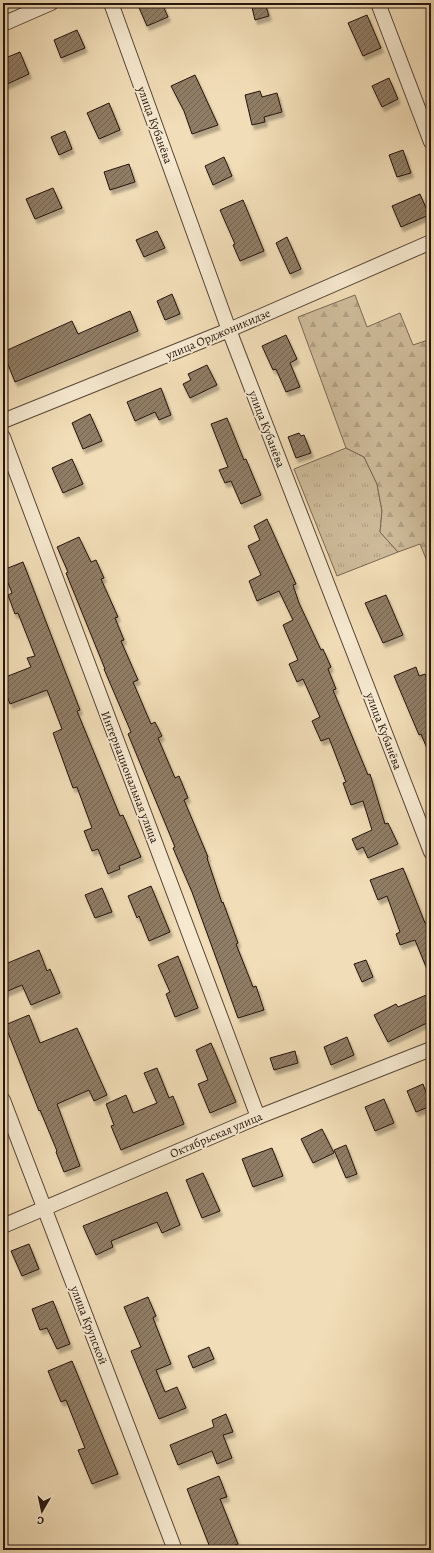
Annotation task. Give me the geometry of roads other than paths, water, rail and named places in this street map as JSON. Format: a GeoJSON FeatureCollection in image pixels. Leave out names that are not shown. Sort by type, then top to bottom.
{"type":"FeatureCollection","features":[{"type":"Feature","properties":{"kind":"street"},"geometry":{"type":"LineString","coordinates":[[3,24],[51,3]]}},
{"type":"Feature","properties":{"kind":"street","name":"улица Кубанёва"},"geometry":{"type":"LineString","coordinates":[[111,3],[229,330],[431,852]]}},
{"type":"Feature","properties":{"kind":"street"},"geometry":{"type":"LineString","coordinates":[[378,3],[431,142]]}},
{"type":"Feature","properties":{"kind":"street","name":"улица Орджоникидзе"},"geometry":{"type":"LineString","coordinates":[[3,422],[229,330],[431,242]]}},
{"type":"Feature","properties":{"kind":"street","name":"Интернациональная улица"},"geometry":{"type":"LineString","coordinates":[[3,437],[258,1117]]}},
{"type":"Feature","properties":{"kind":"street","name":"Октябрьская улица"},"geometry":{"type":"LineString","coordinates":[[3,1226],[258,1117],[431,1049]]}},
{"type":"Feature","properties":{"kind":"street","name":"улица Крупской"},"geometry":{"type":"LineString","coordinates":[[3,1100],[175,1550]]}}]}
